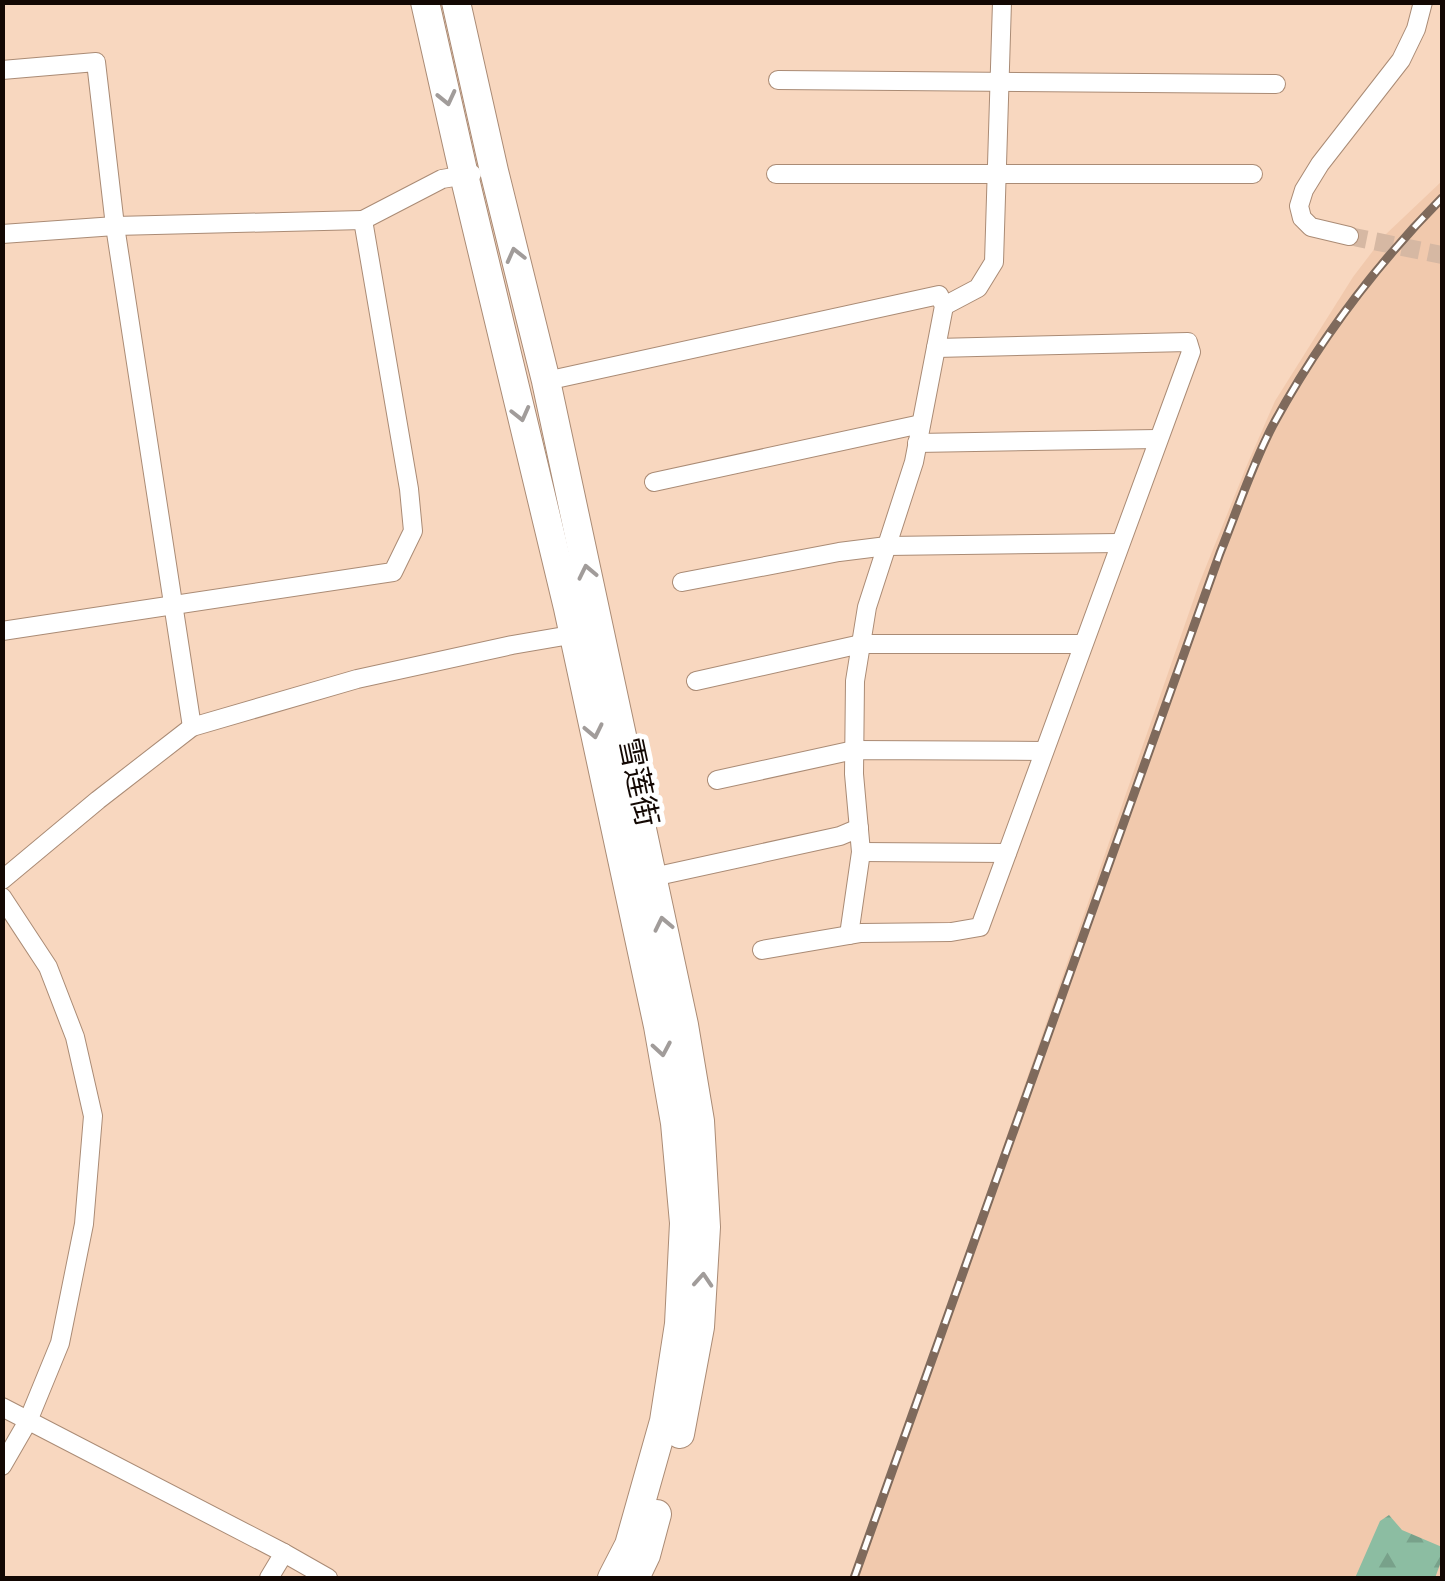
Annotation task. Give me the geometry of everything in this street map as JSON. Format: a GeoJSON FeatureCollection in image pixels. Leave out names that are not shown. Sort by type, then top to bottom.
{"type":"FeatureCollection","features":[{"type":"Feature","properties":{"kind":"main road","name":"雪莲街"},"geometry":{"type":"LineString","coordinates":[[425,2],[464,175],[653,877],[700,1121],[706,1226],[700,1326],[683,1424],[646,1555],[635,1578]]}},
{"type":"Feature","properties":{"kind":"main road","name":"雪莲街"},"geometry":{"type":"LineString","coordinates":[[456,2],[546,381],[675,1122],[684,1224],[679,1324],[664,1421],[629,1546],[612,1578]]}},
{"type":"Feature","properties":{"kind":"street"},"geometry":{"type":"LineString","coordinates":[[944,306],[978,288],[994,262],[1002,2]]}},
{"type":"Feature","properties":{"kind":"street"},"geometry":{"type":"LineString","coordinates":[[1349,236],[1311,227],[1302,218],[1299,206],[1320,164],[1400,60],[1416,28],[1422,2]]}},
{"type":"Feature","properties":{"kind":"street"},"geometry":{"type":"LineString","coordinates":[[2,70],[96,62],[115,226],[192,727]]}},
{"type":"Feature","properties":{"kind":"street"},"geometry":{"type":"LineString","coordinates":[[778,80],[1276,84]]}},
{"type":"Feature","properties":{"kind":"street"},"geometry":{"type":"LineString","coordinates":[[2,234],[115,226],[363,220],[442,179],[494,171]]}},
{"type":"Feature","properties":{"kind":"street"},"geometry":{"type":"LineString","coordinates":[[776,174],[1254,174]]}},
{"type":"Feature","properties":{"kind":"street"},"geometry":{"type":"LineString","coordinates":[[2,631],[393,572],[413,531],[363,220]]}},
{"type":"Feature","properties":{"kind":"street"},"geometry":{"type":"LineString","coordinates":[[546,381],[939,295],[944,306],[914,462],[867,607],[854,681],[861,852],[850,935]]}},
{"type":"Feature","properties":{"kind":"street"},"geometry":{"type":"LineString","coordinates":[[762,950],[850,935],[951,932],[980,927],[1191,352],[1188,342],[936,348]]}},
{"type":"Feature","properties":{"kind":"street"},"geometry":{"type":"LineString","coordinates":[[654,482],[921,424]]}},
{"type":"Feature","properties":{"kind":"street"},"geometry":{"type":"LineString","coordinates":[[918,443],[1158,439]]}},
{"type":"Feature","properties":{"kind":"street"},"geometry":{"type":"LineString","coordinates":[[682,582],[887,546],[1119,542]]}},
{"type":"Feature","properties":{"kind":"street"},"geometry":{"type":"LineString","coordinates":[[2,880],[192,727],[356,679],[587,632]]}},
{"type":"Feature","properties":{"kind":"street"},"geometry":{"type":"LineString","coordinates":[[696,681],[861,644],[1083,644]]}},
{"type":"Feature","properties":{"kind":"street"},"geometry":{"type":"LineString","coordinates":[[718,780],[854,750],[1044,752]]}},
{"type":"Feature","properties":{"kind":"street"},"geometry":{"type":"LineString","coordinates":[[653,877],[840,836],[859,828]]}},
{"type":"Feature","properties":{"kind":"street"},"geometry":{"type":"LineString","coordinates":[[861,852],[1007,853]]}},
{"type":"Feature","properties":{"kind":"street"},"geometry":{"type":"LineString","coordinates":[[2,897],[48,966],[75,1037],[94,1116],[84,1224],[60,1343],[28,1421],[2,1466]]}},
{"type":"Feature","properties":{"kind":"street"},"geometry":{"type":"LineString","coordinates":[[2,1407],[328,1578]]}},
{"type":"Feature","properties":{"kind":"street"},"geometry":{"type":"LineString","coordinates":[[269,1578],[284,1553]]}},
{"type":"Feature","properties":{"kind":"shaded area"},"geometry":{"type":"Polygon","coordinates":[[[1442,181],[1442,1578],[853,1578],[1199,584],[1247,465],[1275,401],[1353,277],[1385,235],[1442,181]]]}},
{"type":"Feature","properties":{"kind":"green space"},"geometry":{"type":"Polygon","coordinates":[[[1389,1515],[1402,1530],[1442,1547],[1435,1578],[1355,1578],[1380,1521],[1389,1515]]]}},
{"type":"Feature","properties":{"kind":"tunnel"},"geometry":{"type":"LineString","coordinates":[[1349,236],[1442,255]]}},
{"type":"Feature","properties":{"kind":"railway"},"geometry":{"type":"LineString","coordinates":[[854,1578],[1258,456],[1290,394],[1329,334],[1371,277],[1442,198]]}}]}
